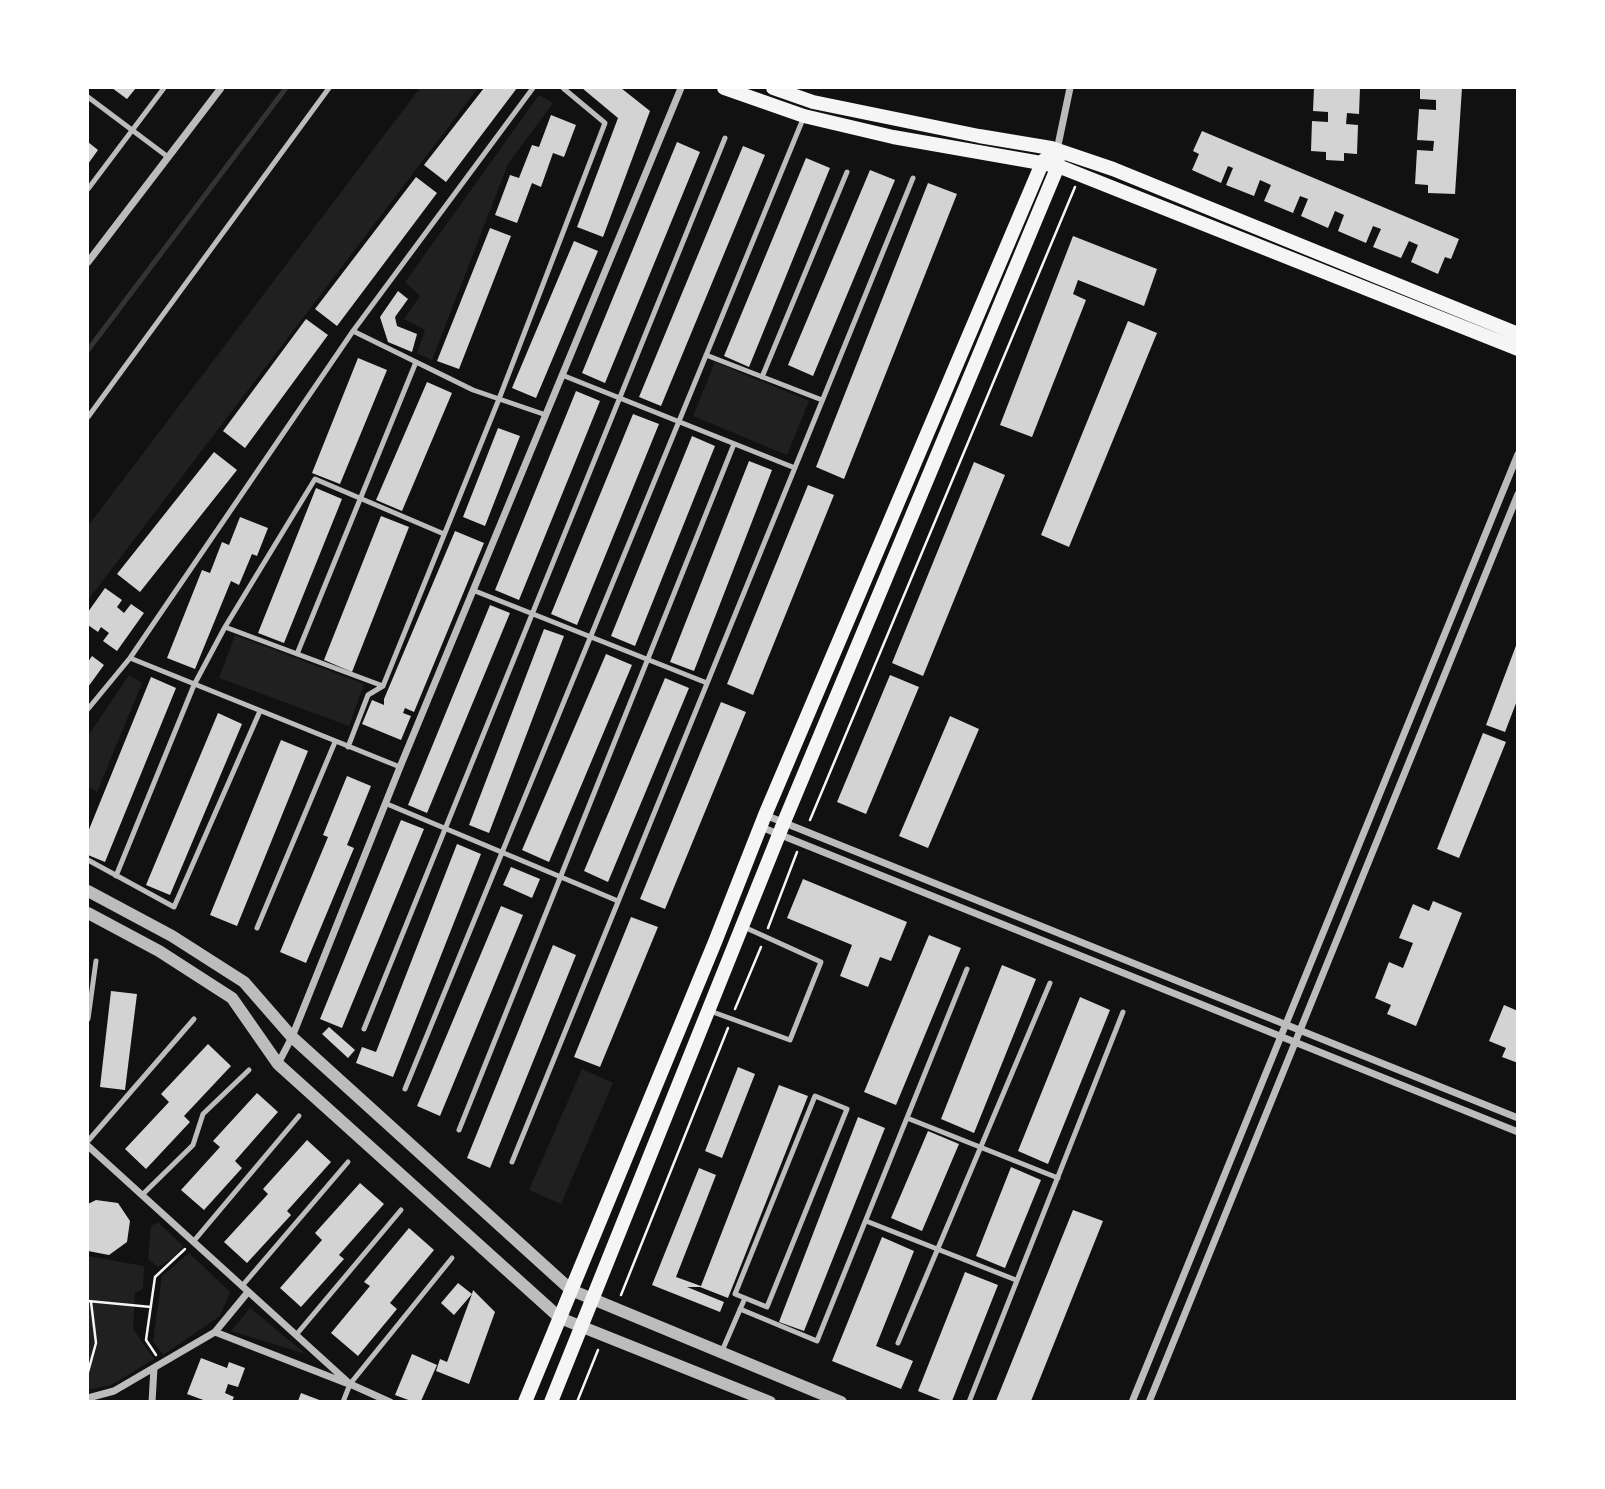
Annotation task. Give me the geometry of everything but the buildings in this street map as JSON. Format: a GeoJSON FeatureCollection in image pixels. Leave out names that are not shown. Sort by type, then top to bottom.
{"type":"FeatureCollection","features":[{"type":"Feature","properties":{"kind":"main road"},"geometry":{"type":"LineString","coordinates":[[724,88],[804,116],[893,137],[1058,166],[1517,349]]}},
{"type":"Feature","properties":{"kind":"main road"},"geometry":{"type":"LineString","coordinates":[[773,88],[813,102],[1057,150],[1113,169],[1517,334]]}},
{"type":"Feature","properties":{"kind":"main road"},"geometry":{"type":"LineString","coordinates":[[525,1402],[762,821],[1043,162],[1057,150]]}},
{"type":"Feature","properties":{"kind":"main road"},"geometry":{"type":"LineString","coordinates":[[551,1402],[782,829],[1058,166],[1057,150]]}},
{"type":"Feature","properties":{"kind":"street"},"geometry":{"type":"LineString","coordinates":[[88,262],[221,88]]}},
{"type":"Feature","properties":{"kind":"street"},"geometry":{"type":"LineString","coordinates":[[278,1064],[292,1037],[400,767],[681,88]]}},
{"type":"Feature","properties":{"kind":"street"},"geometry":{"type":"LineString","coordinates":[[1057,150],[1070,88]]}},
{"type":"Feature","properties":{"kind":"street"},"geometry":{"type":"LineString","coordinates":[[1132,1402],[1517,454]]}},
{"type":"Feature","properties":{"kind":"street"},"geometry":{"type":"LineString","coordinates":[[1149,1402],[1517,494]]}},
{"type":"Feature","properties":{"kind":"street"},"geometry":{"type":"LineString","coordinates":[[762,821],[782,829],[801,844],[1517,1132]]}},
{"type":"Feature","properties":{"kind":"street"},"geometry":{"type":"LineString","coordinates":[[762,821],[782,829],[806,831],[1517,1118]]}},
{"type":"Feature","properties":{"kind":"street"},"geometry":{"type":"LineString","coordinates":[[88,891],[172,936],[244,982],[292,1037],[572,1290],[841,1402]]}},
{"type":"Feature","properties":{"kind":"street"},"geometry":{"type":"LineString","coordinates":[[88,913],[159,951],[232,998],[278,1064],[560,1318],[748,1397],[770,1402]]}},
{"type":"Feature","properties":{"kind":"street"},"geometry":{"type":"LineString","coordinates":[[88,1144],[350,1384]]}},
{"type":"Feature","properties":{"kind":"street"},"geometry":{"type":"LineString","coordinates":[[88,1398],[114,1391],[215,1332],[245,1289]]}},
{"type":"Feature","properties":{"kind":"street"},"geometry":{"type":"LineString","coordinates":[[215,1332],[390,1402]]}},
{"type":"Feature","properties":{"kind":"street"},"geometry":{"type":"LineString","coordinates":[[152,1402],[158,1365]]}},
{"type":"Feature","properties":{"kind":"lane"},"geometry":{"type":"LineString","coordinates":[[88,189],[164,88]]}},
{"type":"Feature","properties":{"kind":"lane"},"geometry":{"type":"LineString","coordinates":[[88,417],[329,88]]}},
{"type":"Feature","properties":{"kind":"lane"},"geometry":{"type":"LineString","coordinates":[[88,709],[130,658],[353,331],[533,88]]}},
{"type":"Feature","properties":{"kind":"lane"},"geometry":{"type":"LineString","coordinates":[[348,747],[368,695],[383,686],[499,399],[605,123],[563,88]]}},
{"type":"Feature","properties":{"kind":"lane"},"geometry":{"type":"LineString","coordinates":[[88,97],[167,157]]}},
{"type":"Feature","properties":{"kind":"lane"},"geometry":{"type":"LineString","coordinates":[[405,1089],[804,116]]}},
{"type":"Feature","properties":{"kind":"lane"},"geometry":{"type":"LineString","coordinates":[[364,1029],[725,138]]}},
{"type":"Feature","properties":{"kind":"lane"},"geometry":{"type":"LineString","coordinates":[[762,377],[847,172]]}},
{"type":"Feature","properties":{"kind":"lane"},"geometry":{"type":"LineString","coordinates":[[512,1162],[913,178]]}},
{"type":"Feature","properties":{"kind":"lane"},"geometry":{"type":"LineString","coordinates":[[353,331],[499,399],[546,415]]}},
{"type":"Feature","properties":{"kind":"lane"},"geometry":{"type":"LineString","coordinates":[[706,355],[822,400]]}},
{"type":"Feature","properties":{"kind":"lane"},"geometry":{"type":"LineString","coordinates":[[297,654],[415,362]]}},
{"type":"Feature","properties":{"kind":"lane"},"geometry":{"type":"LineString","coordinates":[[562,375],[795,468]]}},
{"type":"Feature","properties":{"kind":"lane"},"geometry":{"type":"LineString","coordinates":[[459,1129],[734,444]]}},
{"type":"Feature","properties":{"kind":"lane"},"geometry":{"type":"LineString","coordinates":[[116,876],[194,685],[225,627],[315,479],[444,534]]}},
{"type":"Feature","properties":{"kind":"lane"},"geometry":{"type":"LineString","coordinates":[[475,591],[707,683]]}},
{"type":"Feature","properties":{"kind":"lane"},"geometry":{"type":"LineString","coordinates":[[225,627],[383,686]]}},
{"type":"Feature","properties":{"kind":"lane"},"geometry":{"type":"LineString","coordinates":[[130,658],[400,767]]}},
{"type":"Feature","properties":{"kind":"lane"},"geometry":{"type":"LineString","coordinates":[[88,860],[174,907],[260,711]]}},
{"type":"Feature","properties":{"kind":"lane"},"geometry":{"type":"LineString","coordinates":[[257,928],[335,742]]}},
{"type":"Feature","properties":{"kind":"lane"},"geometry":{"type":"LineString","coordinates":[[387,804],[618,901]]}},
{"type":"Feature","properties":{"kind":"lane"},"geometry":{"type":"LineString","coordinates":[[710,1011],[790,1040],[821,962],[744,927]]}},
{"type":"Feature","properties":{"kind":"lane"},"geometry":{"type":"LineString","coordinates":[[88,1019],[96,961]]}},
{"type":"Feature","properties":{"kind":"lane"},"geometry":{"type":"LineString","coordinates":[[740,1309],[817,1340],[967,969]]}},
{"type":"Feature","properties":{"kind":"lane"},"geometry":{"type":"LineString","coordinates":[[898,1343],[1050,983]]}},
{"type":"Feature","properties":{"kind":"lane"},"geometry":{"type":"LineString","coordinates":[[969,1402],[1123,1012]]}},
{"type":"Feature","properties":{"kind":"lane"},"geometry":{"type":"LineString","coordinates":[[88,1144],[194,1018]]}},
{"type":"Feature","properties":{"kind":"lane"},"geometry":{"type":"LineString","coordinates":[[142,1195],[193,1145],[203,1114],[249,1069]]}},
{"type":"Feature","properties":{"kind":"lane"},"geometry":{"type":"LineString","coordinates":[[816,1096],[847,1109],[767,1307],[745,1298],[736,1294],[816,1096]]}},
{"type":"Feature","properties":{"kind":"lane"},"geometry":{"type":"LineString","coordinates":[[193,1241],[299,1116]]}},
{"type":"Feature","properties":{"kind":"lane"},"geometry":{"type":"LineString","coordinates":[[907,1118],[1058,1178]]}},
{"type":"Feature","properties":{"kind":"lane"},"geometry":{"type":"LineString","coordinates":[[245,1289],[348,1162]]}},
{"type":"Feature","properties":{"kind":"lane"},"geometry":{"type":"LineString","coordinates":[[296,1335],[401,1210]]}},
{"type":"Feature","properties":{"kind":"lane"},"geometry":{"type":"LineString","coordinates":[[866,1221],[1016,1280]]}},
{"type":"Feature","properties":{"kind":"lane"},"geometry":{"type":"LineString","coordinates":[[343,1402],[350,1384],[452,1258]]}},
{"type":"Feature","properties":{"kind":"lane"},"geometry":{"type":"LineString","coordinates":[[722,1351],[745,1298]]}},
{"type":"Feature","properties":{"kind":"path"},"geometry":{"type":"LineString","coordinates":[[806,831],[1080,175]]}},
{"type":"Feature","properties":{"kind":"path"},"geometry":{"type":"LineString","coordinates":[[616,1307],[801,844]]}},
{"type":"Feature","properties":{"kind":"path"},"geometry":{"type":"LineString","coordinates":[[158,1365],[146,1339],[155,1277],[193,1241]]}},
{"type":"Feature","properties":{"kind":"path"},"geometry":{"type":"LineString","coordinates":[[88,1372],[96,1343],[89,1301],[151,1307]]}},
{"type":"Feature","properties":{"kind":"path"},"geometry":{"type":"LineString","coordinates":[[577,1402],[604,1336]]}},
{"type":"Feature","properties":{"kind":"shaded area"},"geometry":{"type":"Polygon","coordinates":[[[420,88],[478,88],[88,600],[88,526],[420,88]]]}},
{"type":"Feature","properties":{"kind":"shaded area"},"geometry":{"type":"Polygon","coordinates":[[[539,95],[553,103],[508,164],[432,360],[417,353],[425,330],[404,319],[420,296],[405,282],[539,95]]]}},
{"type":"Feature","properties":{"kind":"shaded area"},"geometry":{"type":"Polygon","coordinates":[[[715,362],[809,401],[787,455],[693,416],[715,362]]]}},
{"type":"Feature","properties":{"kind":"shaded area"},"geometry":{"type":"Polygon","coordinates":[[[235,635],[364,684],[349,726],[219,678],[235,635]]]}},
{"type":"Feature","properties":{"kind":"shaded area"},"geometry":{"type":"Polygon","coordinates":[[[129,675],[142,683],[97,792],[88,786],[88,736],[129,675]]]}},
{"type":"Feature","properties":{"kind":"shaded area"},"geometry":{"type":"Polygon","coordinates":[[[582,1069],[613,1083],[561,1204],[529,1190],[582,1069]]]}},
{"type":"Feature","properties":{"kind":"shaded area"},"geometry":{"type":"Polygon","coordinates":[[[158,1222],[183,1246],[175,1257],[158,1267],[148,1259],[151,1226],[158,1222]]]}},
{"type":"Feature","properties":{"kind":"shaded area"},"geometry":{"type":"Polygon","coordinates":[[[189,1253],[230,1292],[220,1316],[163,1355],[153,1341],[162,1276],[189,1253]]]}},
{"type":"Feature","properties":{"kind":"shaded area"},"geometry":{"type":"Polygon","coordinates":[[[88,1256],[144,1266],[143,1289],[135,1293],[133,1329],[154,1359],[111,1385],[88,1390],[88,1256]]]}},
{"type":"Feature","properties":{"kind":"shaded area"},"geometry":{"type":"Polygon","coordinates":[[[250,1308],[306,1354],[231,1331],[250,1308]]]}},
{"type":"Feature","properties":{"kind":"waterway"},"geometry":{"type":"LineString","coordinates":[[88,350],[286,88]]}}]}
